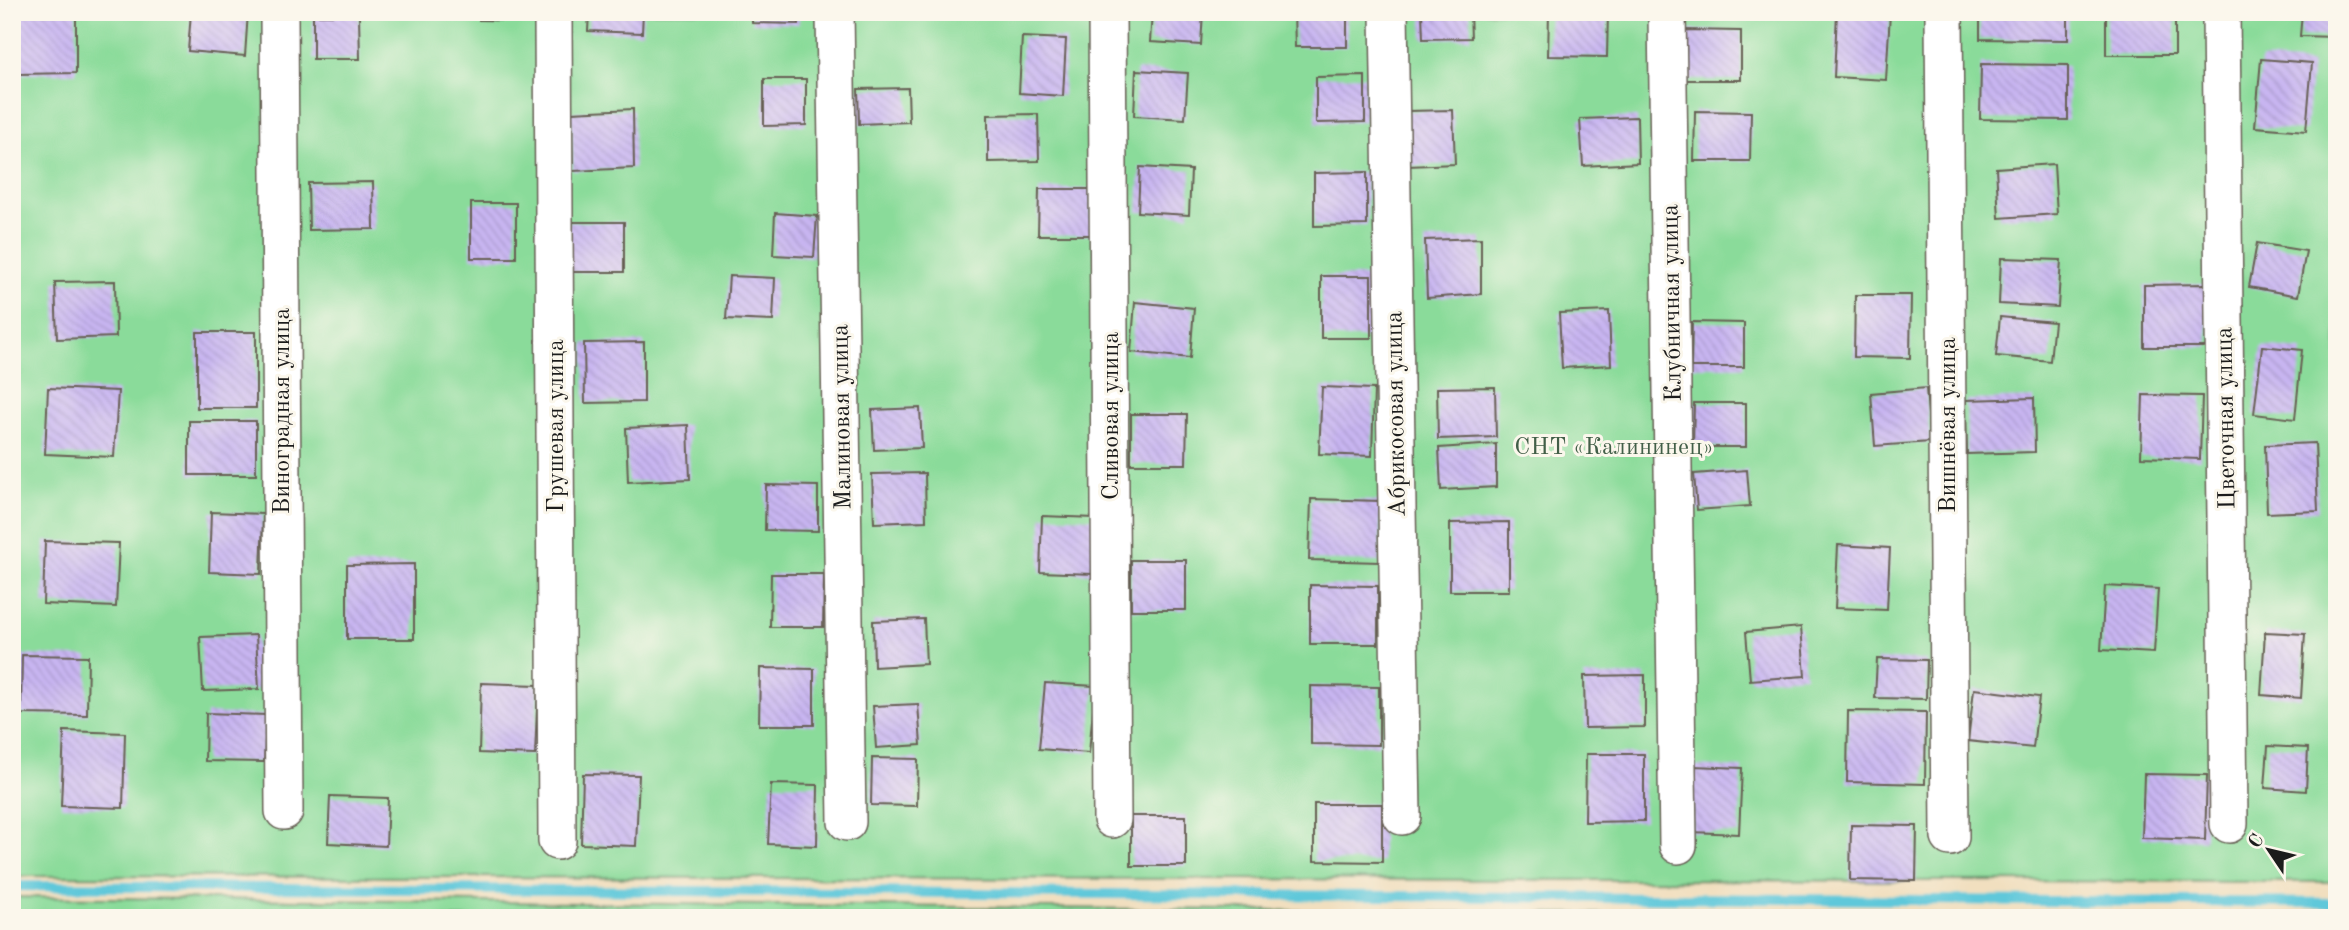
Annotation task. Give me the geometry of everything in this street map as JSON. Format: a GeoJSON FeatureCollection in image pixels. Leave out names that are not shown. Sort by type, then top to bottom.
{"type":"FeatureCollection","features":[{"type":"Feature","properties":{"kind":"street","name":"Виноградная улица"},"geometry":{"type":"LineString","coordinates":[[279,12],[284,811]]}},
{"type":"Feature","properties":{"kind":"street","name":"Грушевая улица"},"geometry":{"type":"LineString","coordinates":[[553,12],[556,841]]}},
{"type":"Feature","properties":{"kind":"street","name":"Малиновая улица"},"geometry":{"type":"LineString","coordinates":[[835,12],[847,822]]}},
{"type":"Feature","properties":{"kind":"street","name":"Сливовая улица"},"geometry":{"type":"LineString","coordinates":[[1107,12],[1112,819]]}},
{"type":"Feature","properties":{"kind":"street","name":"Абрикосовая улица"},"geometry":{"type":"LineString","coordinates":[[1389,12],[1402,816]]}},
{"type":"Feature","properties":{"kind":"street","name":"Клубничная улица"},"geometry":{"type":"LineString","coordinates":[[1667,12],[1678,845]]}},
{"type":"Feature","properties":{"kind":"street","name":"Вишнёвая улица"},"geometry":{"type":"LineString","coordinates":[[1944,12],[1950,837]]}},
{"type":"Feature","properties":{"kind":"street","name":"Цветочная улица"},"geometry":{"type":"LineString","coordinates":[[2221,12],[2229,824]]}},
{"type":"Feature","properties":{"kind":"green space","name":"СНТ «Калининец»"},"geometry":{"type":"Polygon","coordinates":[[[12,12],[2337,12],[2337,882],[12,876],[12,12]]]}},
{"type":"Feature","properties":{"kind":"green space"},"geometry":{"type":"Polygon","coordinates":[[[12,897],[1994,918],[12,918],[12,897]]]}},
{"type":"Feature","properties":{"kind":"building"},"geometry":{"type":"Polygon","coordinates":[[[17,12],[76,12],[76,73],[18,74],[17,12]]]}},
{"type":"Feature","properties":{"kind":"building"},"geometry":{"type":"Polygon","coordinates":[[[191,12],[248,12],[245,56],[188,51],[191,12]]]}},
{"type":"Feature","properties":{"kind":"building"},"geometry":{"type":"Polygon","coordinates":[[[479,12],[530,12],[530,21],[479,20],[479,12]]]}},
{"type":"Feature","properties":{"kind":"building"},"geometry":{"type":"Polygon","coordinates":[[[589,12],[643,12],[642,33],[588,31],[589,12]]]}},
{"type":"Feature","properties":{"kind":"building"},"geometry":{"type":"Polygon","coordinates":[[[752,12],[799,12],[799,24],[752,23],[752,12]]]}},
{"type":"Feature","properties":{"kind":"building"},"geometry":{"type":"Polygon","coordinates":[[[853,12],[902,12],[902,15],[853,16],[853,12]]]}},
{"type":"Feature","properties":{"kind":"building"},"geometry":{"type":"Polygon","coordinates":[[[1152,12],[1203,12],[1201,45],[1150,42],[1152,12]]]}},
{"type":"Feature","properties":{"kind":"building"},"geometry":{"type":"Polygon","coordinates":[[[1294,12],[1347,12],[1347,47],[1295,47],[1294,12]]]}},
{"type":"Feature","properties":{"kind":"building"},"geometry":{"type":"Polygon","coordinates":[[[1422,12],[1470,12],[1471,38],[1423,39],[1422,12]]]}},
{"type":"Feature","properties":{"kind":"building"},"geometry":{"type":"Polygon","coordinates":[[[1549,12],[1608,12],[1607,57],[1548,56],[1549,12]]]}},
{"type":"Feature","properties":{"kind":"building"},"geometry":{"type":"Polygon","coordinates":[[[1837,12],[1890,13],[1886,80],[1834,77],[1837,12]]]}},
{"type":"Feature","properties":{"kind":"building"},"geometry":{"type":"Polygon","coordinates":[[[1980,12],[2068,12],[2068,40],[1980,39],[1980,12]]]}},
{"type":"Feature","properties":{"kind":"building"},"geometry":{"type":"Polygon","coordinates":[[[2106,12],[2175,12],[2175,55],[2106,55],[2106,12]]]}},
{"type":"Feature","properties":{"kind":"building"},"geometry":{"type":"Polygon","coordinates":[[[2302,12],[2337,12],[2337,37],[2300,36],[2302,12]]]}},
{"type":"Feature","properties":{"kind":"building"},"geometry":{"type":"Polygon","coordinates":[[[313,15],[359,15],[360,59],[313,59],[313,15]]]}},
{"type":"Feature","properties":{"kind":"building"},"geometry":{"type":"Polygon","coordinates":[[[1685,30],[1741,31],[1741,80],[1684,80],[1685,30]]]}},
{"type":"Feature","properties":{"kind":"building"},"geometry":{"type":"Polygon","coordinates":[[[1022,37],[1066,39],[1063,96],[1019,93],[1022,37]]]}},
{"type":"Feature","properties":{"kind":"building"},"geometry":{"type":"Polygon","coordinates":[[[2261,59],[2312,63],[2306,131],[2255,127],[2261,59]]]}},
{"type":"Feature","properties":{"kind":"building"},"geometry":{"type":"Polygon","coordinates":[[[1981,64],[2068,65],[2068,120],[1980,119],[1981,64]]]}},
{"type":"Feature","properties":{"kind":"building"},"geometry":{"type":"Polygon","coordinates":[[[1136,70],[1188,73],[1185,119],[1134,116],[1136,70]]]}},
{"type":"Feature","properties":{"kind":"building"},"geometry":{"type":"Polygon","coordinates":[[[1365,76],[1365,122],[1316,123],[1316,77],[1365,76]]]}},
{"type":"Feature","properties":{"kind":"building"},"geometry":{"type":"Polygon","coordinates":[[[764,79],[806,79],[806,125],[764,126],[764,79]]]}},
{"type":"Feature","properties":{"kind":"building"},"geometry":{"type":"Polygon","coordinates":[[[908,88],[909,122],[859,124],[858,89],[908,88]]]}},
{"type":"Feature","properties":{"kind":"building"},"geometry":{"type":"Polygon","coordinates":[[[633,109],[634,168],[573,171],[571,112],[633,109]]]}},
{"type":"Feature","properties":{"kind":"building"},"geometry":{"type":"Polygon","coordinates":[[[1453,110],[1455,164],[1408,166],[1406,111],[1453,110]]]}},
{"type":"Feature","properties":{"kind":"building"},"geometry":{"type":"Polygon","coordinates":[[[1695,111],[1751,112],[1750,161],[1694,161],[1695,111]]]}},
{"type":"Feature","properties":{"kind":"building"},"geometry":{"type":"Polygon","coordinates":[[[1038,114],[1039,161],[988,162],[988,115],[1038,114]]]}},
{"type":"Feature","properties":{"kind":"building"},"geometry":{"type":"Polygon","coordinates":[[[1637,117],[1638,163],[1583,166],[1580,119],[1637,117]]]}},
{"type":"Feature","properties":{"kind":"building"},"geometry":{"type":"Polygon","coordinates":[[[2054,164],[2057,214],[1999,218],[1996,168],[2054,164]]]}},
{"type":"Feature","properties":{"kind":"building"},"geometry":{"type":"Polygon","coordinates":[[[1140,167],[1191,170],[1189,215],[1138,212],[1140,167]]]}},
{"type":"Feature","properties":{"kind":"building"},"geometry":{"type":"Polygon","coordinates":[[[1367,172],[1367,225],[1314,226],[1314,173],[1367,172]]]}},
{"type":"Feature","properties":{"kind":"building"},"geometry":{"type":"Polygon","coordinates":[[[373,182],[374,229],[309,230],[308,183],[373,182]]]}},
{"type":"Feature","properties":{"kind":"building"},"geometry":{"type":"Polygon","coordinates":[[[1039,189],[1091,189],[1091,235],[1038,235],[1039,189]]]}},
{"type":"Feature","properties":{"kind":"building"},"geometry":{"type":"Polygon","coordinates":[[[471,203],[516,203],[516,258],[471,258],[471,203]]]}},
{"type":"Feature","properties":{"kind":"building"},"geometry":{"type":"Polygon","coordinates":[[[775,213],[817,216],[814,257],[773,255],[775,213]]]}},
{"type":"Feature","properties":{"kind":"building"},"geometry":{"type":"Polygon","coordinates":[[[568,222],[624,222],[624,272],[567,272],[568,222]]]}},
{"type":"Feature","properties":{"kind":"building"},"geometry":{"type":"Polygon","coordinates":[[[1481,238],[1481,294],[1427,298],[1425,240],[1481,238]]]}},
{"type":"Feature","properties":{"kind":"building"},"geometry":{"type":"Polygon","coordinates":[[[2257,243],[2306,251],[2298,296],[2249,287],[2257,243]]]}},
{"type":"Feature","properties":{"kind":"building"},"geometry":{"type":"Polygon","coordinates":[[[2001,258],[2061,260],[2058,307],[1999,304],[2001,258]]]}},
{"type":"Feature","properties":{"kind":"building"},"geometry":{"type":"Polygon","coordinates":[[[729,276],[775,278],[773,321],[726,319],[729,276]]]}},
{"type":"Feature","properties":{"kind":"building"},"geometry":{"type":"Polygon","coordinates":[[[1321,276],[1371,276],[1371,338],[1321,338],[1321,276]]]}},
{"type":"Feature","properties":{"kind":"building"},"geometry":{"type":"Polygon","coordinates":[[[115,281],[116,337],[57,339],[55,282],[115,281]]]}},
{"type":"Feature","properties":{"kind":"building"},"geometry":{"type":"Polygon","coordinates":[[[2207,284],[2208,347],[2144,347],[2144,285],[2207,284]]]}},
{"type":"Feature","properties":{"kind":"building"},"geometry":{"type":"Polygon","coordinates":[[[1855,295],[1911,295],[1910,358],[1854,357],[1855,295]]]}},
{"type":"Feature","properties":{"kind":"building"},"geometry":{"type":"Polygon","coordinates":[[[1135,302],[1194,308],[1190,358],[1131,352],[1135,302]]]}},
{"type":"Feature","properties":{"kind":"building"},"geometry":{"type":"Polygon","coordinates":[[[1609,311],[1611,365],[1562,368],[1559,313],[1609,311]]]}},
{"type":"Feature","properties":{"kind":"building"},"geometry":{"type":"Polygon","coordinates":[[[2000,317],[2054,322],[2050,361],[1996,356],[2000,317]]]}},
{"type":"Feature","properties":{"kind":"building"},"geometry":{"type":"Polygon","coordinates":[[[1692,322],[1744,323],[1744,367],[1691,367],[1692,322]]]}},
{"type":"Feature","properties":{"kind":"building"},"geometry":{"type":"Polygon","coordinates":[[[197,332],[256,332],[256,408],[197,408],[197,332]]]}},
{"type":"Feature","properties":{"kind":"building"},"geometry":{"type":"Polygon","coordinates":[[[644,342],[644,402],[585,403],[584,343],[644,342]]]}},
{"type":"Feature","properties":{"kind":"building"},"geometry":{"type":"Polygon","coordinates":[[[2262,346],[2302,350],[2295,419],[2254,414],[2262,346]]]}},
{"type":"Feature","properties":{"kind":"building"},"geometry":{"type":"Polygon","coordinates":[[[1322,387],[1374,389],[1372,456],[1319,454],[1322,387]]]}},
{"type":"Feature","properties":{"kind":"building"},"geometry":{"type":"Polygon","coordinates":[[[1495,387],[1496,437],[1438,439],[1437,388],[1495,387]]]}},
{"type":"Feature","properties":{"kind":"building"},"geometry":{"type":"Polygon","coordinates":[[[48,388],[118,391],[114,457],[45,454],[48,388]]]}},
{"type":"Feature","properties":{"kind":"building"},"geometry":{"type":"Polygon","coordinates":[[[1926,388],[1930,442],[1875,446],[1871,393],[1926,388]]]}},
{"type":"Feature","properties":{"kind":"building"},"geometry":{"type":"Polygon","coordinates":[[[2143,395],[2202,396],[2200,459],[2141,457],[2143,395]]]}},
{"type":"Feature","properties":{"kind":"building"},"geometry":{"type":"Polygon","coordinates":[[[2034,398],[2035,452],[1967,454],[1966,400],[2034,398]]]}},
{"type":"Feature","properties":{"kind":"building"},"geometry":{"type":"Polygon","coordinates":[[[1694,403],[1746,403],[1746,447],[1693,447],[1694,403]]]}},
{"type":"Feature","properties":{"kind":"building"},"geometry":{"type":"Polygon","coordinates":[[[920,408],[922,448],[874,450],[872,410],[920,408]]]}},
{"type":"Feature","properties":{"kind":"building"},"geometry":{"type":"Polygon","coordinates":[[[1131,414],[1187,414],[1186,464],[1131,464],[1131,414]]]}},
{"type":"Feature","properties":{"kind":"building"},"geometry":{"type":"Polygon","coordinates":[[[189,421],[256,421],[256,475],[189,475],[189,421]]]}},
{"type":"Feature","properties":{"kind":"building"},"geometry":{"type":"Polygon","coordinates":[[[688,425],[690,479],[628,482],[626,428],[688,425]]]}},
{"type":"Feature","properties":{"kind":"building"},"geometry":{"type":"Polygon","coordinates":[[[2315,443],[2318,511],[2267,513],[2265,445],[2315,443]]]}},
{"type":"Feature","properties":{"kind":"building"},"geometry":{"type":"Polygon","coordinates":[[[1496,444],[1496,487],[1441,490],[1439,448],[1496,444]]]}},
{"type":"Feature","properties":{"kind":"building"},"geometry":{"type":"Polygon","coordinates":[[[1747,470],[1750,506],[1697,510],[1694,474],[1747,470]]]}},
{"type":"Feature","properties":{"kind":"building"},"geometry":{"type":"Polygon","coordinates":[[[925,473],[926,521],[874,523],[872,474],[925,473]]]}},
{"type":"Feature","properties":{"kind":"building"},"geometry":{"type":"Polygon","coordinates":[[[766,485],[818,486],[818,531],[765,530],[766,485]]]}},
{"type":"Feature","properties":{"kind":"building"},"geometry":{"type":"Polygon","coordinates":[[[1311,499],[1381,501],[1380,562],[1309,560],[1311,499]]]}},
{"type":"Feature","properties":{"kind":"building"},"geometry":{"type":"Polygon","coordinates":[[[211,512],[263,514],[261,574],[209,572],[211,512]]]}},
{"type":"Feature","properties":{"kind":"building"},"geometry":{"type":"Polygon","coordinates":[[[1042,516],[1095,518],[1093,574],[1040,572],[1042,516]]]}},
{"type":"Feature","properties":{"kind":"building"},"geometry":{"type":"Polygon","coordinates":[[[1509,522],[1509,591],[1450,591],[1450,523],[1509,522]]]}},
{"type":"Feature","properties":{"kind":"building"},"geometry":{"type":"Polygon","coordinates":[[[45,541],[119,543],[116,607],[43,604],[45,541]]]}},
{"type":"Feature","properties":{"kind":"building"},"geometry":{"type":"Polygon","coordinates":[[[1838,545],[1890,548],[1887,610],[1835,608],[1838,545]]]}},
{"type":"Feature","properties":{"kind":"building"},"geometry":{"type":"Polygon","coordinates":[[[1131,560],[1186,560],[1186,610],[1131,610],[1131,560]]]}},
{"type":"Feature","properties":{"kind":"building"},"geometry":{"type":"Polygon","coordinates":[[[414,564],[414,639],[347,639],[347,565],[414,564]]]}},
{"type":"Feature","properties":{"kind":"building"},"geometry":{"type":"Polygon","coordinates":[[[771,574],[824,574],[823,627],[770,627],[771,574]]]}},
{"type":"Feature","properties":{"kind":"building"},"geometry":{"type":"Polygon","coordinates":[[[1310,585],[1378,586],[1378,644],[1310,644],[1310,585]]]}},
{"type":"Feature","properties":{"kind":"building"},"geometry":{"type":"Polygon","coordinates":[[[2105,586],[2158,589],[2154,653],[2101,650],[2105,586]]]}},
{"type":"Feature","properties":{"kind":"building"},"geometry":{"type":"Polygon","coordinates":[[[924,619],[926,664],[874,667],[873,621],[924,619]]]}},
{"type":"Feature","properties":{"kind":"building"},"geometry":{"type":"Polygon","coordinates":[[[1801,627],[1805,676],[1750,680],[1746,632],[1801,627]]]}},
{"type":"Feature","properties":{"kind":"building"},"geometry":{"type":"Polygon","coordinates":[[[2265,632],[2305,634],[2301,698],[2261,695],[2265,632]]]}},
{"type":"Feature","properties":{"kind":"building"},"geometry":{"type":"Polygon","coordinates":[[[256,635],[259,689],[203,691],[200,637],[256,635]]]}},
{"type":"Feature","properties":{"kind":"building"},"geometry":{"type":"Polygon","coordinates":[[[22,655],[88,656],[87,715],[21,714],[22,655]]]}},
{"type":"Feature","properties":{"kind":"building"},"geometry":{"type":"Polygon","coordinates":[[[1877,659],[1927,660],[1926,699],[1875,698],[1877,659]]]}},
{"type":"Feature","properties":{"kind":"building"},"geometry":{"type":"Polygon","coordinates":[[[760,668],[814,669],[814,725],[759,725],[760,668]]]}},
{"type":"Feature","properties":{"kind":"building"},"geometry":{"type":"Polygon","coordinates":[[[1645,675],[1645,727],[1585,728],[1584,676],[1645,675]]]}},
{"type":"Feature","properties":{"kind":"building"},"geometry":{"type":"Polygon","coordinates":[[[481,683],[538,685],[535,755],[479,753],[481,683]]]}},
{"type":"Feature","properties":{"kind":"building"},"geometry":{"type":"Polygon","coordinates":[[[1045,683],[1095,686],[1089,753],[1039,749],[1045,683]]]}},
{"type":"Feature","properties":{"kind":"building"},"geometry":{"type":"Polygon","coordinates":[[[1311,686],[1379,687],[1379,745],[1311,744],[1311,686]]]}},
{"type":"Feature","properties":{"kind":"building"},"geometry":{"type":"Polygon","coordinates":[[[1974,689],[2039,697],[2033,748],[1968,741],[1974,689]]]}},
{"type":"Feature","properties":{"kind":"building"},"geometry":{"type":"Polygon","coordinates":[[[918,704],[921,745],[876,748],[873,706],[918,704]]]}},
{"type":"Feature","properties":{"kind":"building"},"geometry":{"type":"Polygon","coordinates":[[[1848,711],[1926,712],[1925,784],[1847,782],[1848,711]]]}},
{"type":"Feature","properties":{"kind":"building"},"geometry":{"type":"Polygon","coordinates":[[[206,713],[266,715],[264,762],[205,761],[206,713]]]}},
{"type":"Feature","properties":{"kind":"building"},"geometry":{"type":"Polygon","coordinates":[[[64,731],[125,733],[123,808],[61,806],[64,731]]]}},
{"type":"Feature","properties":{"kind":"building"},"geometry":{"type":"Polygon","coordinates":[[[2268,746],[2308,748],[2306,791],[2265,788],[2268,746]]]}},
{"type":"Feature","properties":{"kind":"building"},"geometry":{"type":"Polygon","coordinates":[[[1586,754],[1644,754],[1644,821],[1585,822],[1586,754]]]}},
{"type":"Feature","properties":{"kind":"building"},"geometry":{"type":"Polygon","coordinates":[[[872,758],[918,759],[917,806],[871,805],[872,758]]]}},
{"type":"Feature","properties":{"kind":"building"},"geometry":{"type":"Polygon","coordinates":[[[1693,766],[1742,768],[1739,834],[1691,832],[1693,766]]]}},
{"type":"Feature","properties":{"kind":"building"},"geometry":{"type":"Polygon","coordinates":[[[583,774],[639,775],[636,846],[581,844],[583,774]]]}},
{"type":"Feature","properties":{"kind":"building"},"geometry":{"type":"Polygon","coordinates":[[[2144,774],[2207,775],[2205,840],[2142,838],[2144,774]]]}},
{"type":"Feature","properties":{"kind":"building"},"geometry":{"type":"Polygon","coordinates":[[[771,784],[818,785],[817,846],[768,844],[771,784]]]}},
{"type":"Feature","properties":{"kind":"building"},"geometry":{"type":"Polygon","coordinates":[[[330,796],[388,798],[386,846],[328,843],[330,796]]]}},
{"type":"Feature","properties":{"kind":"building"},"geometry":{"type":"Polygon","coordinates":[[[1314,804],[1382,804],[1382,862],[1314,861],[1314,804]]]}},
{"type":"Feature","properties":{"kind":"building"},"geometry":{"type":"Polygon","coordinates":[[[1131,816],[1186,816],[1186,866],[1131,866],[1131,816]]]}},
{"type":"Feature","properties":{"kind":"building"},"geometry":{"type":"Polygon","coordinates":[[[1851,825],[1917,826],[1916,881],[1850,880],[1851,825]]]}},
{"type":"Feature","properties":{"kind":"waterway"},"geometry":{"type":"LineString","coordinates":[[12,886],[2337,903]]}}]}
